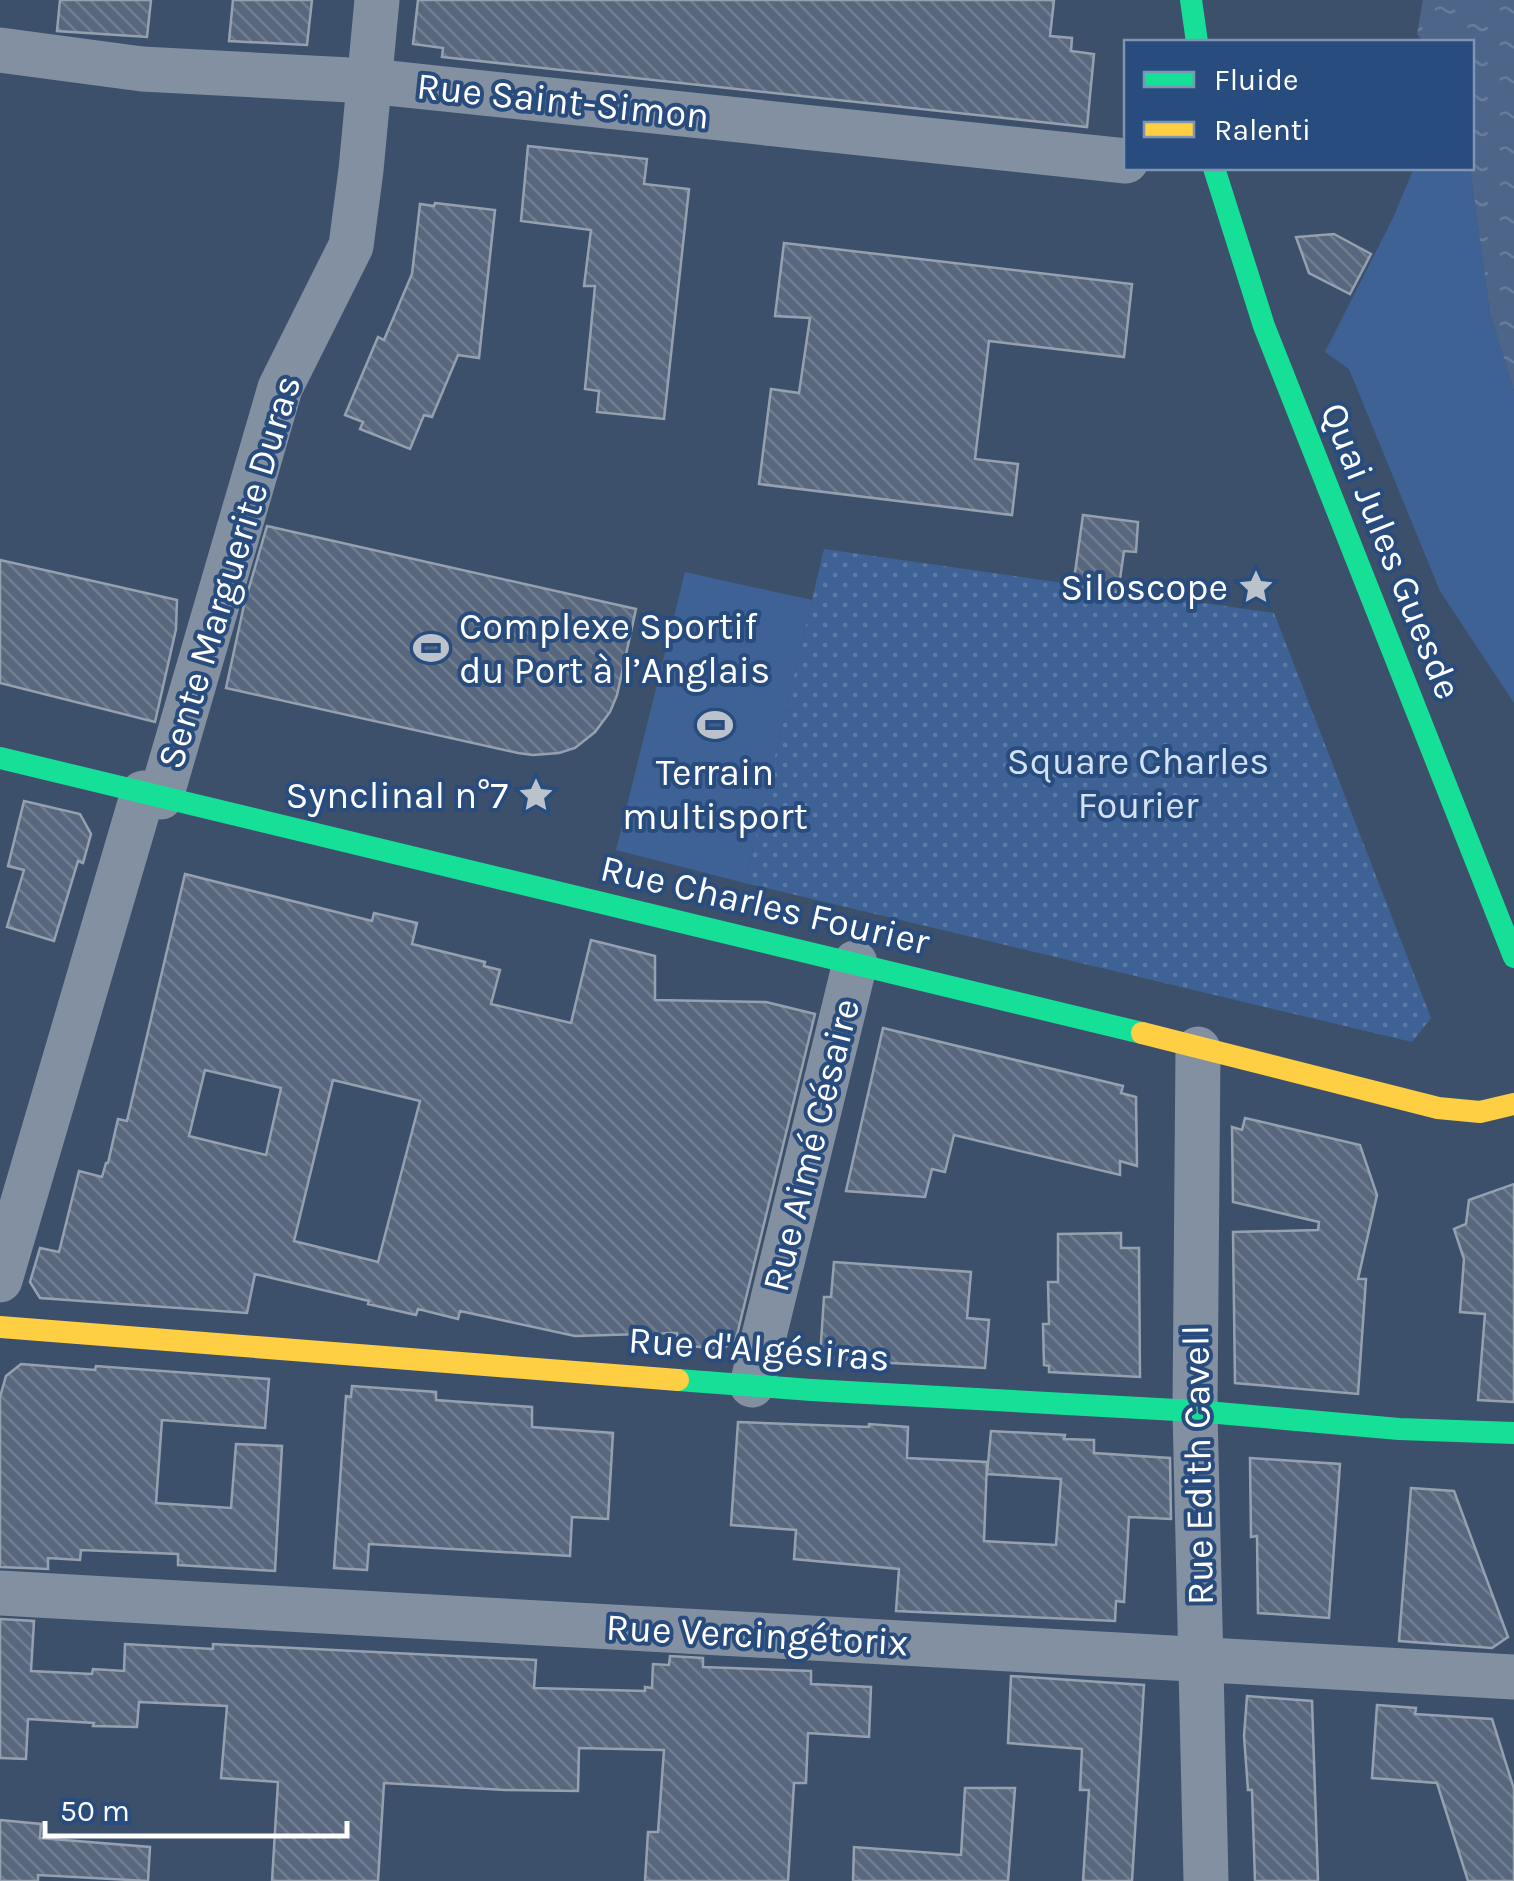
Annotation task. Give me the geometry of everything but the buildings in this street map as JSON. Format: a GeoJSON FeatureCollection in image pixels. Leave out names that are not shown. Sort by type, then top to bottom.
{"type":"FeatureCollection","features":[{"type":"Feature","properties":{"kind":"street","name":"Sente Marguerite Duras"},"geometry":{"type":"LineString","coordinates":[[0,1280],[280,388],[350,246],[377,0]]}},
{"type":"Feature","properties":{"kind":"street"},"geometry":{"type":"LineString","coordinates":[[1191,0],[1197,40]]}},
{"type":"Feature","properties":{"kind":"street","name":"Rue Saint-Simon"},"geometry":{"type":"LineString","coordinates":[[0,50],[142,69],[369,81],[1124,160]]}},
{"type":"Feature","properties":{"kind":"street","name":"Quai Jules Guesde"},"geometry":{"type":"LineString","coordinates":[[1215,170],[1264,326],[1514,957]]}},
{"type":"Feature","properties":{"kind":"street","name":"Rue Charles Fourier"},"geometry":{"type":"LineString","coordinates":[[0,758],[1004,998],[1438,1108],[1480,1112],[1514,1104]]}},
{"type":"Feature","properties":{"kind":"street","name":"Rue Aimé Césaire"},"geometry":{"type":"LineString","coordinates":[[752,1385],[855,963]]}},
{"type":"Feature","properties":{"kind":"street","name":"Rue Edith Cavell"},"geometry":{"type":"LineString","coordinates":[[1198,1049],[1195,1411],[1206,1881]]}},
{"type":"Feature","properties":{"kind":"street","name":"Rue d'Algésiras"},"geometry":{"type":"LineString","coordinates":[[0,1326],[752,1385],[1195,1411],[1400,1429],[1514,1433]]}},
{"type":"Feature","properties":{"kind":"street","name":"Rue Vercingétorix"},"geometry":{"type":"LineString","coordinates":[[0,1593],[1514,1677]]}},
{"type":"Feature","properties":{"kind":"green space"},"geometry":{"type":"Polygon","coordinates":[[[1413,170],[1470,170],[1490,313],[1514,391],[1514,703],[1440,591],[1349,369],[1325,352],[1413,170]]]}},
{"type":"Feature","properties":{"kind":"green space","name":"Square Charles Fourier"},"geometry":{"type":"Polygon","coordinates":[[[824,549],[1274,613],[1431,1018],[1412,1042],[745,883],[824,549]]]}},
{"type":"Feature","properties":{"kind":"green space","name":"Terrain multisport"},"geometry":{"type":"Polygon","coordinates":[[[685,572],[812,600],[745,883],[616,850],[685,572]]]}},
{"type":"Feature","properties":{"kind":"water"},"geometry":{"type":"Polygon","coordinates":[[[1423,0],[1514,0],[1514,391],[1490,313],[1470,170],[1474,170],[1474,40],[1422,40],[1417,34],[1423,0]]]}},
{"type":"Feature","properties":{"kind":"traffic: fast"},"geometry":{"type":"LineString","coordinates":[[1191,0],[1197,40]]}},
{"type":"Feature","properties":{"kind":"traffic: fast"},"geometry":{"type":"LineString","coordinates":[[1215,170],[1264,326],[1514,957]]}},
{"type":"Feature","properties":{"kind":"traffic: fast"},"geometry":{"type":"LineString","coordinates":[[0,758],[1142,1033]]}},
{"type":"Feature","properties":{"kind":"traffic: fast"},"geometry":{"type":"LineString","coordinates":[[678,1380],[1195,1411],[1399,1429],[1514,1433]]}},
{"type":"Feature","properties":{"kind":"traffic: slow"},"geometry":{"type":"LineString","coordinates":[[1142,1033],[1438,1108],[1480,1112],[1514,1104]]}},
{"type":"Feature","properties":{"kind":"traffic: slow"},"geometry":{"type":"LineString","coordinates":[[0,1327],[678,1380]]}},
{"type":"Feature","properties":{"kind":"place","name":"Siloscope"},"geometry":{"type":"Point","coordinates":[1256,587]}},
{"type":"Feature","properties":{"kind":"place","name":"Complexe Sportif du Port à l’Anglais"},"geometry":{"type":"Point","coordinates":[431,648]}},
{"type":"Feature","properties":{"kind":"place","name":"Terrain multisport"},"geometry":{"type":"Point","coordinates":[715,725]}},
{"type":"Feature","properties":{"kind":"place","name":"Synclinal n°7"},"geometry":{"type":"Point","coordinates":[536,795]}}]}
